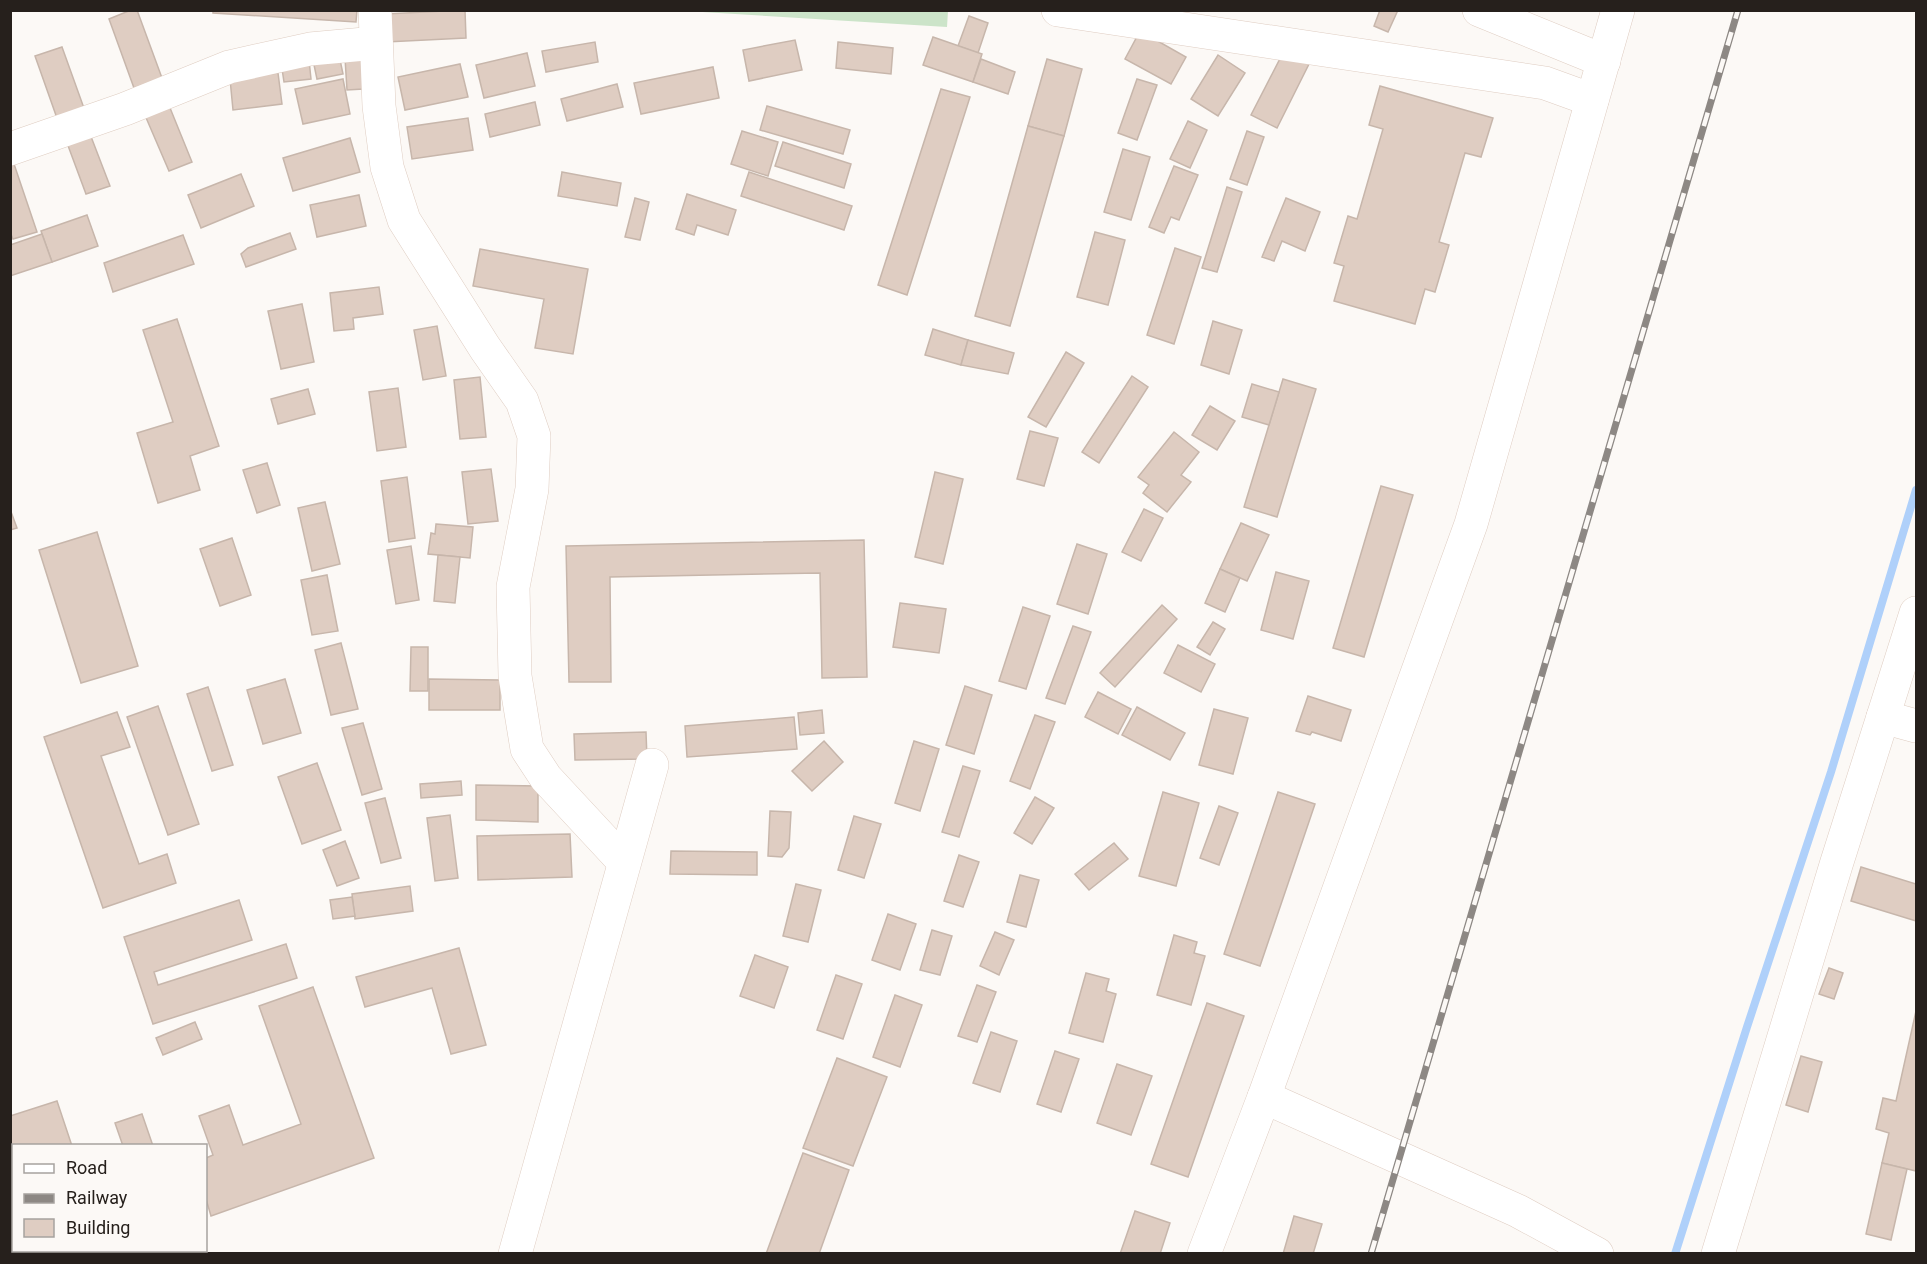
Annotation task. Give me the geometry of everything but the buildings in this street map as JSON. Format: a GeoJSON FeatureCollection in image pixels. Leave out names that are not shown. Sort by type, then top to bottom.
{"type":"FeatureCollection","features":[{"type":"Feature","properties":{"kind":"street"},"geometry":{"type":"LineString","coordinates":[[375,10],[379,106],[387,167],[404,220],[485,348],[522,401],[534,436],[532,489],[513,587],[515,676],[527,749],[546,778],[624,862]]}},
{"type":"Feature","properties":{"kind":"street"},"geometry":{"type":"LineString","coordinates":[[1058,10],[1545,83],[1593,100]]}},
{"type":"Feature","properties":{"kind":"street"},"geometry":{"type":"LineString","coordinates":[[1479,10],[1604,61]]}},
{"type":"Feature","properties":{"kind":"street"},"geometry":{"type":"LineString","coordinates":[[1204,1254],[1264,1097],[1471,524],[1618,10]]}},
{"type":"Feature","properties":{"kind":"street"},"geometry":{"type":"LineString","coordinates":[[10,149],[125,109],[229,67],[310,49],[376,43]]}},
{"type":"Feature","properties":{"kind":"street"},"geometry":{"type":"LineString","coordinates":[[1718,1254],[1917,613]]}},
{"type":"Feature","properties":{"kind":"street"},"geometry":{"type":"LineString","coordinates":[[1883,717],[1917,726]]}},
{"type":"Feature","properties":{"kind":"street"},"geometry":{"type":"LineString","coordinates":[[515,1254],[652,765]]}},
{"type":"Feature","properties":{"kind":"street"},"geometry":{"type":"LineString","coordinates":[[1264,1097],[1518,1211],[1597,1254]]}},
{"type":"Feature","properties":{"kind":"green space"},"geometry":{"type":"Polygon","coordinates":[[[948,10],[947,27],[686,11],[948,10]]]}},
{"type":"Feature","properties":{"kind":"waterway"},"geometry":{"type":"LineString","coordinates":[[1675,1254],[1831,772],[1916,490]]}},
{"type":"Feature","properties":{"kind":"railway"},"geometry":{"type":"LineString","coordinates":[[1371,1254],[1738,10]]}}]}
